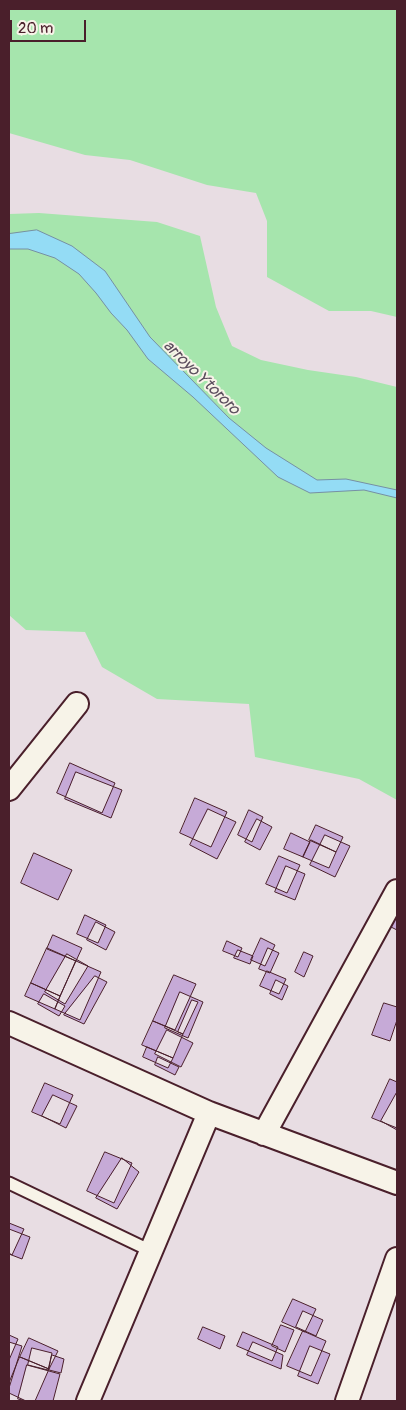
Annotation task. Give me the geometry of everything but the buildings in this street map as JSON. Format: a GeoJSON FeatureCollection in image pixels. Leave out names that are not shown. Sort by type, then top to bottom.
{"type":"FeatureCollection","features":[{"type":"Feature","properties":{"kind":"street"},"geometry":{"type":"LineString","coordinates":[[9,789],[77,704]]}},
{"type":"Feature","properties":{"kind":"street"},"geometry":{"type":"LineString","coordinates":[[264,1134],[397,891]]}},
{"type":"Feature","properties":{"kind":"street"},"geometry":{"type":"LineString","coordinates":[[9,1023],[209,1112],[397,1183]]}},
{"type":"Feature","properties":{"kind":"street"},"geometry":{"type":"LineString","coordinates":[[88,1401],[209,1112]]}},
{"type":"Feature","properties":{"kind":"street"},"geometry":{"type":"LineString","coordinates":[[347,1401],[397,1260]]}},
{"type":"Feature","properties":{"kind":"lane"},"geometry":{"type":"LineString","coordinates":[[9,1184],[151,1251]]}},
{"type":"Feature","properties":{"kind":"green space"},"geometry":{"type":"Polygon","coordinates":[[[9,9],[397,9],[397,317],[371,311],[329,311],[267,277],[267,221],[256,193],[207,185],[130,160],[85,155],[9,133],[9,9]]]}},
{"type":"Feature","properties":{"kind":"green space"},"geometry":{"type":"Polygon","coordinates":[[[39,213],[157,222],[200,236],[216,307],[232,346],[261,360],[308,370],[356,377],[397,387],[397,800],[359,779],[255,757],[249,704],[157,699],[102,667],[85,632],[26,630],[9,615],[9,214],[39,213]]]}},
{"type":"Feature","properties":{"kind":"water"},"geometry":{"type":"Polygon","coordinates":[[[37,230],[72,246],[105,271],[150,337],[229,418],[266,448],[317,480],[346,479],[397,490],[397,498],[364,490],[310,493],[278,477],[193,397],[148,359],[127,330],[79,274],[55,258],[28,249],[9,249],[9,234],[37,230]]]}},
{"type":"Feature","properties":{"kind":"water label","name":"arroyo Ytororo"},"geometry":{"type":"Point","coordinates":[201,378]}}]}
